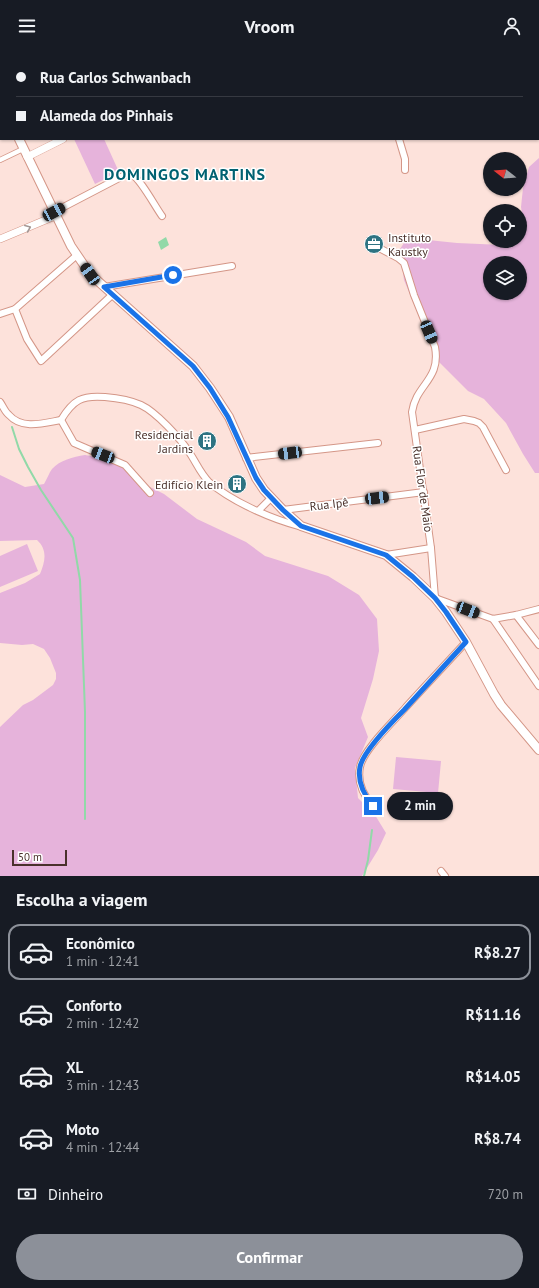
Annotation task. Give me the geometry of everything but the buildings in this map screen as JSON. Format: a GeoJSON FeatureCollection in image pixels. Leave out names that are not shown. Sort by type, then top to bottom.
{"type":"FeatureCollection","features":[{"type":"Feature","properties":{"kind":"main road"},"geometry":{"type":"LineString","coordinates":[[19,140],[54,214],[76,255],[90,274],[193,366],[210,388],[228,417],[256,478],[272,498],[301,526],[386,555],[413,577],[435,598],[446,612],[466,642],[501,705],[539,750]]}},
{"type":"Feature","properties":{"kind":"street"},"geometry":{"type":"LineString","coordinates":[[27,157],[61,140]]}},
{"type":"Feature","properties":{"kind":"street"},"geometry":{"type":"LineString","coordinates":[[399,140],[405,159],[405,170]]}},
{"type":"Feature","properties":{"kind":"street"},"geometry":{"type":"LineString","coordinates":[[0,160],[23,149]]}},
{"type":"Feature","properties":{"kind":"street"},"geometry":{"type":"LineString","coordinates":[[0,239],[54,214],[129,174],[133,175],[139,182],[162,216]]}},
{"type":"Feature","properties":{"kind":"street","name":"Rua Flor de Maio"},"geometry":{"type":"LineString","coordinates":[[382,249],[404,263],[414,295],[435,347],[437,356],[430,378],[417,394],[413,402],[412,412],[431,548],[435,598]]}},
{"type":"Feature","properties":{"kind":"street"},"geometry":{"type":"LineString","coordinates":[[0,314],[15,309],[76,255]]}},
{"type":"Feature","properties":{"kind":"street"},"geometry":{"type":"LineString","coordinates":[[104,287],[232,266]]}},
{"type":"Feature","properties":{"kind":"street"},"geometry":{"type":"LineString","coordinates":[[15,309],[27,339],[41,361],[112,294]]}},
{"type":"Feature","properties":{"kind":"street"},"geometry":{"type":"LineString","coordinates":[[0,402],[10,416],[21,423],[37,424],[60,420],[68,407],[75,401],[96,396],[124,399],[141,406],[157,418],[180,440],[189,452],[201,474],[209,482],[221,491],[258,511],[301,526]]}},
{"type":"Feature","properties":{"kind":"street","name":"Rua Flor de Maio"},"geometry":{"type":"LineString","coordinates":[[415,430],[464,419],[478,422],[483,426],[506,470]]}},
{"type":"Feature","properties":{"kind":"street"},"geometry":{"type":"LineString","coordinates":[[60,420],[74,443],[125,465],[150,493]]}},
{"type":"Feature","properties":{"kind":"street"},"geometry":{"type":"LineString","coordinates":[[246,458],[378,443]]}},
{"type":"Feature","properties":{"kind":"street","name":"Rua Ipê"},"geometry":{"type":"LineString","coordinates":[[283,510],[424,492]]}},
{"type":"Feature","properties":{"kind":"street"},"geometry":{"type":"LineString","coordinates":[[258,511],[272,498]]}},
{"type":"Feature","properties":{"kind":"street"},"geometry":{"type":"LineString","coordinates":[[386,555],[431,548]]}},
{"type":"Feature","properties":{"kind":"street"},"geometry":{"type":"LineString","coordinates":[[435,598],[493,619],[539,609]]}},
{"type":"Feature","properties":{"kind":"street"},"geometry":{"type":"LineString","coordinates":[[516,615],[539,645]]}},
{"type":"Feature","properties":{"kind":"street"},"geometry":{"type":"LineString","coordinates":[[493,619],[539,686]]}},
{"type":"Feature","properties":{"kind":"street"},"geometry":{"type":"LineString","coordinates":[[373,806],[362,792],[360,768],[364,756],[466,642]]}},
{"type":"Feature","properties":{"kind":"shaded area"},"geometry":{"type":"Polygon","coordinates":[[[74,140],[104,140],[119,172],[95,184],[74,140]]]}},
{"type":"Feature","properties":{"kind":"shaded area"},"geometry":{"type":"Polygon","coordinates":[[[539,158],[539,473],[535,473],[506,423],[484,399],[468,391],[437,360],[404,280],[400,249],[404,243],[428,240],[483,244],[483,248],[527,248],[527,204],[521,204],[522,196],[527,196],[527,174],[529,167],[539,158]]]}},
{"type":"Feature","properties":{"kind":"shaded area"},"geometry":{"type":"Polygon","coordinates":[[[166,237],[169,245],[161,250],[158,242],[166,237]]]}},
{"type":"Feature","properties":{"kind":"shaded area"},"geometry":{"type":"Polygon","coordinates":[[[85,455],[112,460],[128,465],[148,486],[164,494],[197,519],[246,542],[265,556],[328,576],[359,595],[377,619],[379,651],[373,679],[361,718],[368,737],[355,768],[358,798],[375,815],[386,833],[378,850],[362,876],[0,876],[0,727],[23,705],[33,700],[53,685],[56,679],[56,673],[50,658],[44,649],[33,644],[22,645],[0,643],[0,593],[25,583],[40,574],[43,565],[44,552],[37,540],[0,541],[0,475],[25,487],[44,484],[52,469],[59,463],[71,458],[85,455]]]}},
{"type":"Feature","properties":{"kind":"shaded area"},"geometry":{"type":"Polygon","coordinates":[[[27,544],[38,571],[0,587],[0,556],[27,544]]]}},
{"type":"Feature","properties":{"kind":"shaded area"},"geometry":{"type":"Polygon","coordinates":[[[396,757],[441,761],[438,793],[393,789],[396,757]]]}},
{"type":"Feature","properties":{"kind":"waterway"},"geometry":{"type":"LineString","coordinates":[[12,427],[19,449],[28,467],[41,490],[73,538],[80,580],[85,712],[85,819]]}},
{"type":"Feature","properties":{"kind":"waterway"},"geometry":{"type":"LineString","coordinates":[[364,876],[372,830]]}},
{"type":"Feature","properties":{"kind":"place","name":"Instituto Kaustky"},"geometry":{"type":"Point","coordinates":[374,244]}},
{"type":"Feature","properties":{"kind":"place","name":"Residencial Jardins"},"geometry":{"type":"Point","coordinates":[207,441]}},
{"type":"Feature","properties":{"kind":"place","name":"Edifício Klein"},"geometry":{"type":"Point","coordinates":[237,484]}},
{"type":"Feature","properties":{"kind":"district","name":"DOMINGOS MARTINS"},"geometry":{"type":"Point","coordinates":[185,174]}},
{"type":"Feature","properties":{"kind":"route"},"geometry":{"type":"LineString","coordinates":[[173,275],[104,287],[178,351],[193,366],[210,388],[228,417],[256,478],[264,490],[290,518],[301,526],[338,540],[386,555],[413,577],[435,598],[466,642],[364,756],[360,768],[362,792],[373,806]]}}]}
